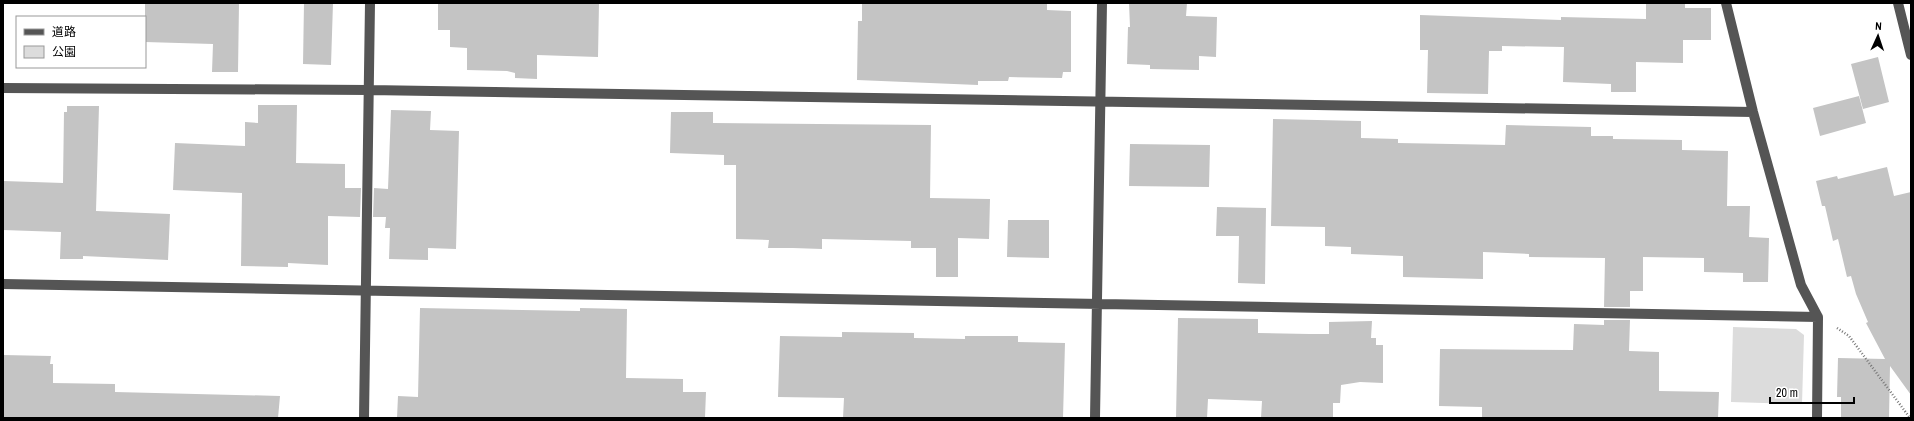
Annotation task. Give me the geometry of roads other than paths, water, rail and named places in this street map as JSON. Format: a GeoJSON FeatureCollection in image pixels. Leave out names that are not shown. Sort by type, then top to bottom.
{"type":"FeatureCollection","features":[{"type":"Feature","properties":{"kind":"street"},"geometry":{"type":"LineString","coordinates":[[364,418],[370,3]]}},
{"type":"Feature","properties":{"kind":"street"},"geometry":{"type":"LineString","coordinates":[[1095,418],[1102,3]]}},
{"type":"Feature","properties":{"kind":"street"},"geometry":{"type":"LineString","coordinates":[[1726,3],[1753,112],[1801,284],[1818,317],[1817,418]]}},
{"type":"Feature","properties":{"kind":"street"},"geometry":{"type":"LineString","coordinates":[[1898,3],[1911,55]]}},
{"type":"Feature","properties":{"kind":"street"},"geometry":{"type":"LineString","coordinates":[[3,88],[369,90],[1753,112]]}},
{"type":"Feature","properties":{"kind":"street"},"geometry":{"type":"LineString","coordinates":[[3,284],[1818,317]]}}]}
